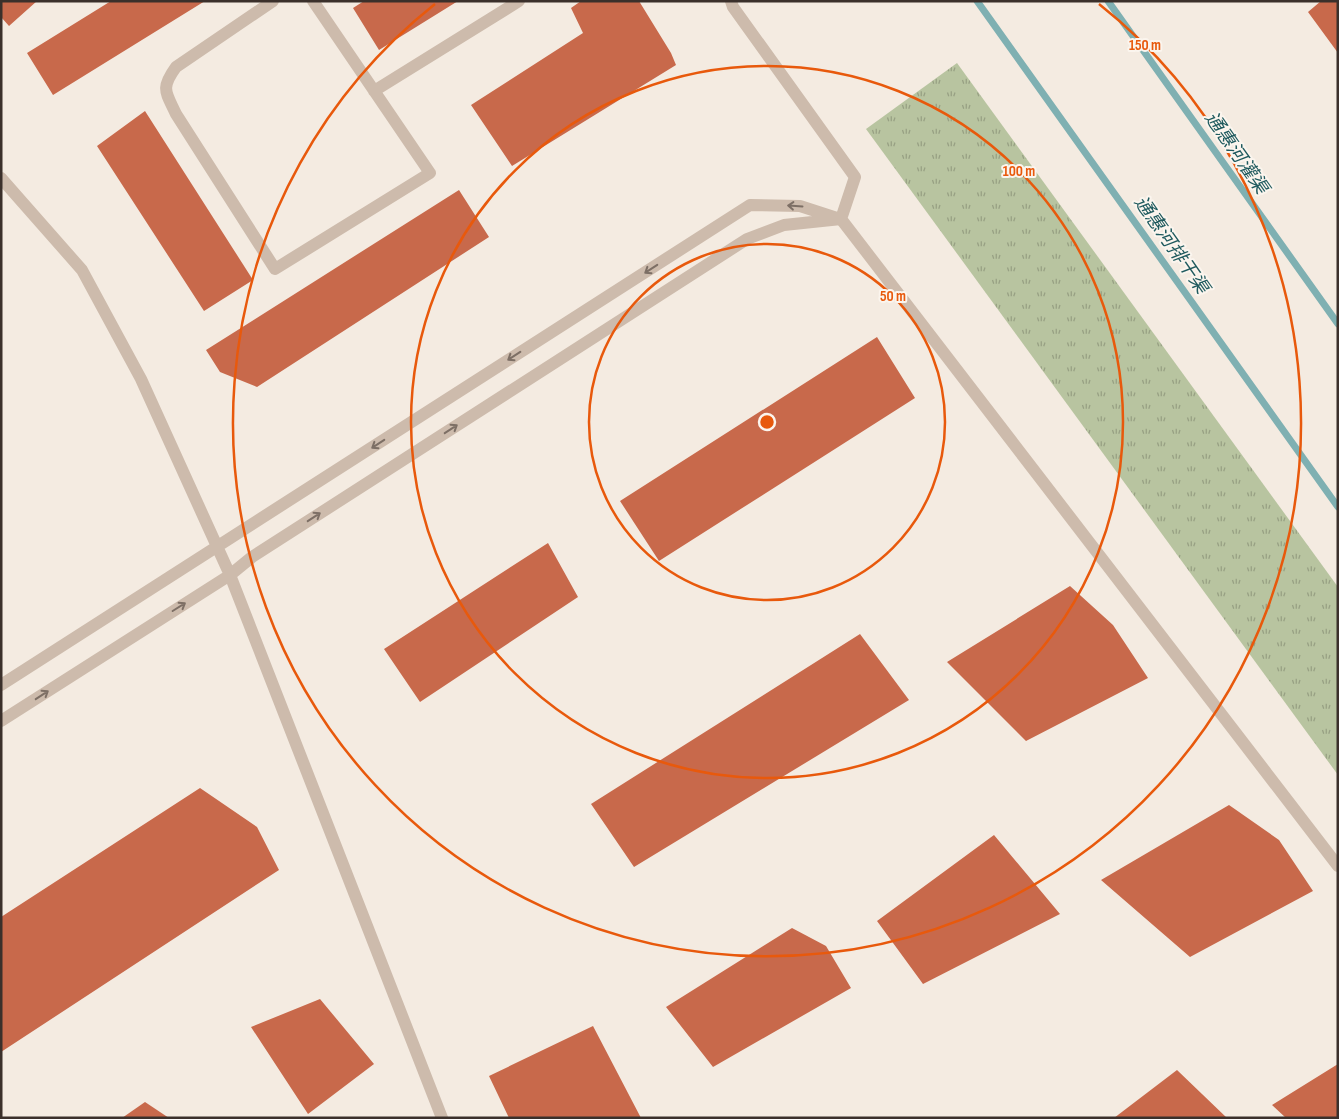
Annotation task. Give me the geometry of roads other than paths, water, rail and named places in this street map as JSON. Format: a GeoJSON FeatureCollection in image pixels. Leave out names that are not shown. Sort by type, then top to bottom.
{"type":"FeatureCollection","features":[{"type":"Feature","properties":{"kind":"street"},"geometry":{"type":"LineString","coordinates":[[273,1],[176,67],[168,78],[165,90],[176,114],[275,269],[430,173],[313,1]]}},
{"type":"Feature","properties":{"kind":"street"},"geometry":{"type":"LineString","coordinates":[[374,91],[518,1]]}},
{"type":"Feature","properties":{"kind":"street"},"geometry":{"type":"LineString","coordinates":[[731,1],[733,7],[855,177],[842,219]]}},
{"type":"Feature","properties":{"kind":"street"},"geometry":{"type":"LineString","coordinates":[[1,178],[82,270],[141,379],[230,575],[442,1118]]}},
{"type":"Feature","properties":{"kind":"street"},"geometry":{"type":"LineString","coordinates":[[1,685],[750,205],[800,206],[842,219],[1338,866]]}},
{"type":"Feature","properties":{"kind":"street"},"geometry":{"type":"LineString","coordinates":[[1,721],[230,575],[261,552],[747,239],[784,225],[842,219]]}},
{"type":"Feature","properties":{"kind":"waterway","name":"通惠河排干渠"},"geometry":{"type":"LineString","coordinates":[[977,1],[1338,507]]}},
{"type":"Feature","properties":{"kind":"waterway","name":"通惠河灌渠"},"geometry":{"type":"LineString","coordinates":[[1108,1],[1338,324]]}}]}
